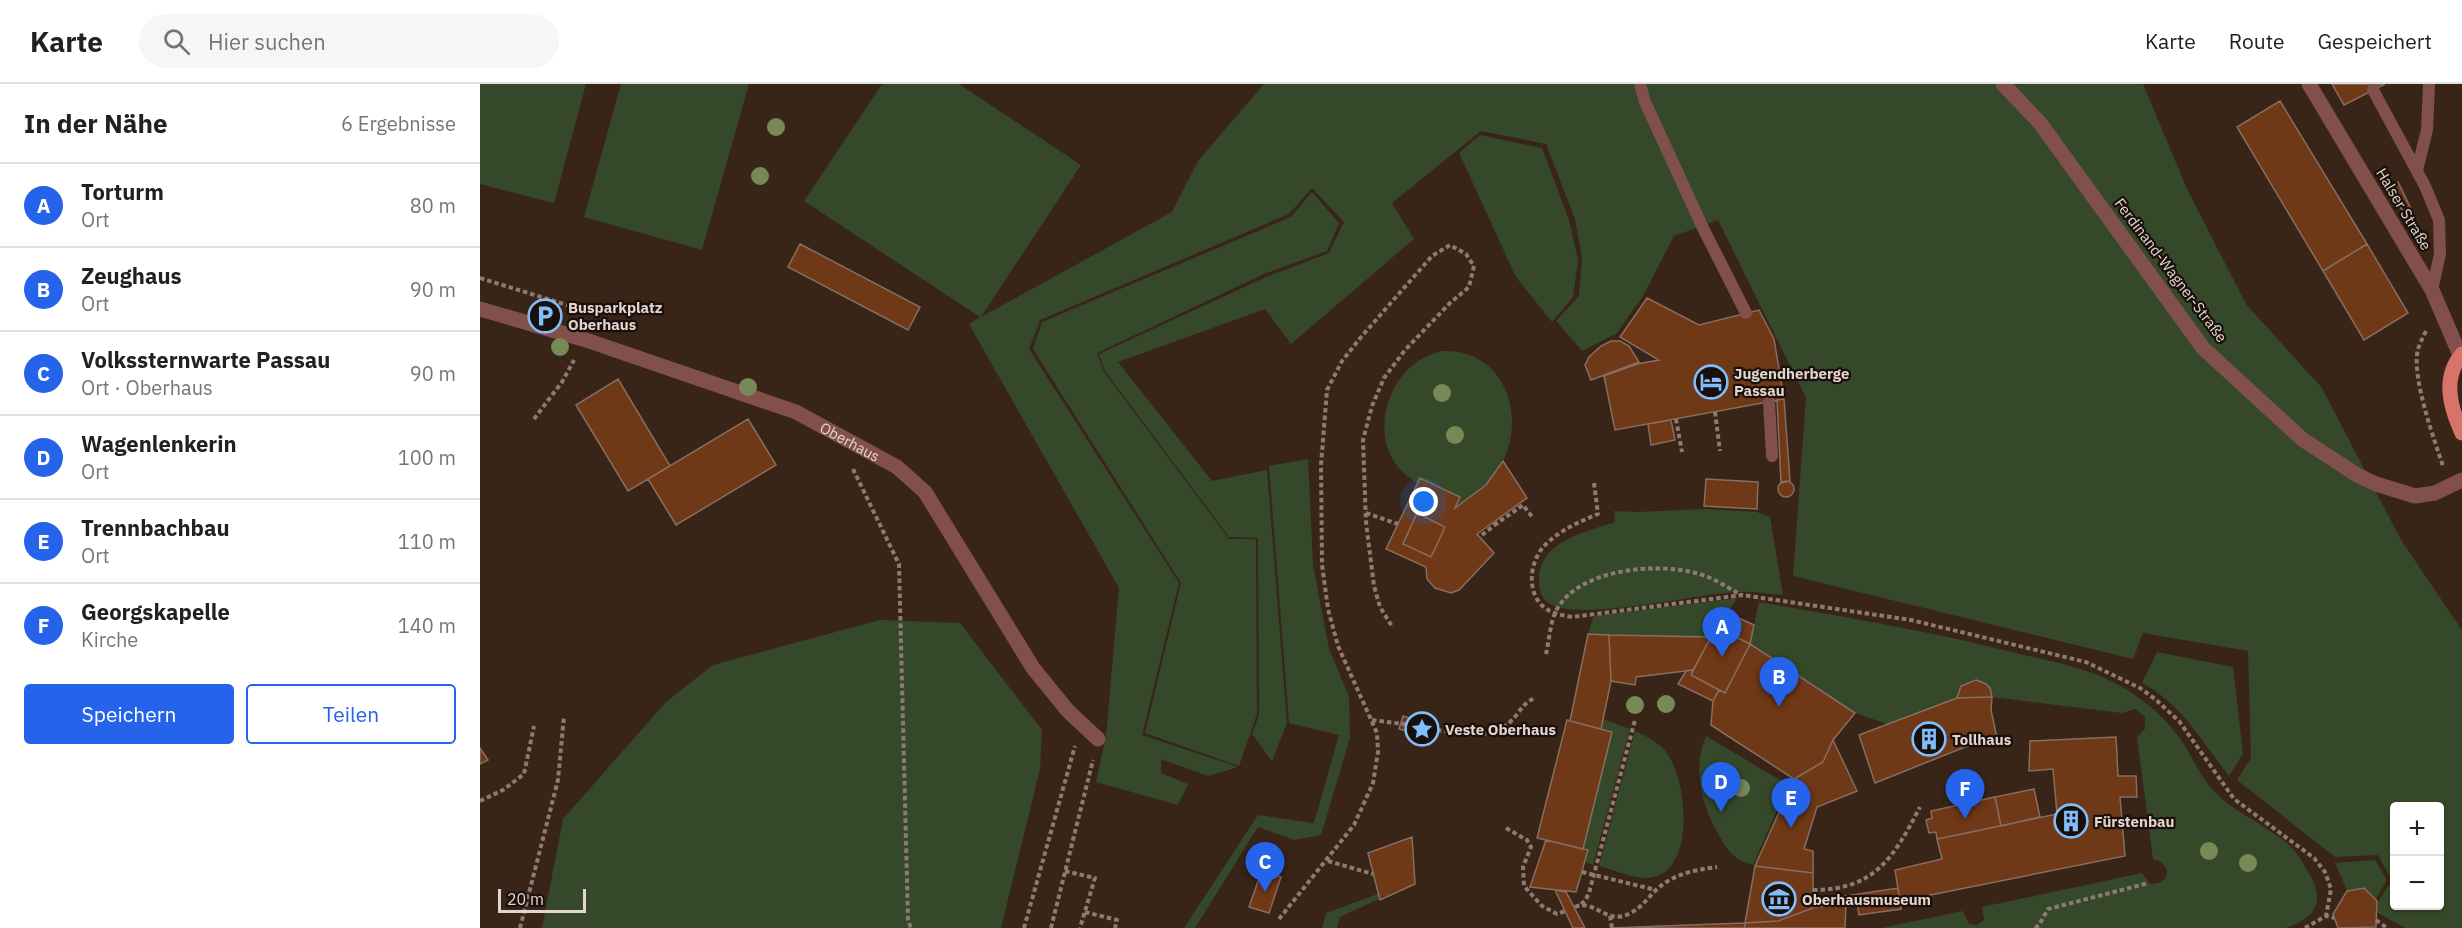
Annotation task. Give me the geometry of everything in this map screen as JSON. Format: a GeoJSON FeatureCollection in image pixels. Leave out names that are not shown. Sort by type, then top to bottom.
{"type":"FeatureCollection","features":[{"type":"Feature","properties":{"kind":"main road"},"geometry":{"type":"LineString","coordinates":[[2461,355],[2450,374],[2448,391],[2462,433]]}},
{"type":"Feature","properties":{"kind":"street","name":"Ferdinand-Wagner-Straße"},"geometry":{"type":"LineString","coordinates":[[2004,84],[2040,123],[2203,348],[2302,440],[2357,475],[2376,484],[2415,496],[2435,493],[2462,480]]}},
{"type":"Feature","properties":{"kind":"street","name":"Halser Straße"},"geometry":{"type":"LineString","coordinates":[[2309,84],[2432,290],[2461,355]]}},
{"type":"Feature","properties":{"kind":"street","name":"Oberhaus"},"geometry":{"type":"LineString","coordinates":[[480,309],[586,340],[796,412],[897,467],[925,492],[1032,668],[1081,725],[1098,739]]}},
{"type":"Feature","properties":{"kind":"lane"},"geometry":{"type":"LineString","coordinates":[[1640,84],[1645,102],[1703,228],[1746,313]]}},
{"type":"Feature","properties":{"kind":"lane"},"geometry":{"type":"LineString","coordinates":[[2417,170],[2427,130],[2429,84]]}},
{"type":"Feature","properties":{"kind":"lane"},"geometry":{"type":"LineString","coordinates":[[2373,90],[2417,170],[2439,220],[2440,254],[2432,290]]}},
{"type":"Feature","properties":{"kind":"lane"},"geometry":{"type":"LineString","coordinates":[[1769,402],[1772,456]]}},
{"type":"Feature","properties":{"kind":"path"},"geometry":{"type":"LineString","coordinates":[[1279,920],[1354,825],[1373,783],[1378,752],[1377,733],[1338,646],[1328,609],[1322,565],[1321,465],[1325,406],[1332,378],[1361,337],[1432,256],[1450,245],[1466,254],[1474,266],[1469,287],[1450,303],[1405,350],[1384,378],[1372,406],[1363,440],[1366,513],[1374,586],[1380,607],[1393,628]]}},
{"type":"Feature","properties":{"kind":"path"},"geometry":{"type":"LineString","coordinates":[[534,419],[562,382],[586,340]]}},
{"type":"Feature","properties":{"kind":"path"},"geometry":{"type":"LineString","coordinates":[[1715,412],[1720,451]]}},
{"type":"Feature","properties":{"kind":"path"},"geometry":{"type":"LineString","coordinates":[[1676,419],[1682,452]]}},
{"type":"Feature","properties":{"kind":"path"},"geometry":{"type":"LineString","coordinates":[[836,434],[899,564],[908,920],[911,928]]}},
{"type":"Feature","properties":{"kind":"path"},"geometry":{"type":"LineString","coordinates":[[1594,483],[1598,514],[1557,534],[1543,547],[1533,563],[1531,581],[1535,594],[1543,607],[1572,617],[1742,595],[1911,620],[2086,662],[2140,688],[2179,721],[2234,799],[2314,858],[2325,872],[2331,889],[2326,916]]}},
{"type":"Feature","properties":{"kind":"path"},"geometry":{"type":"LineString","coordinates":[[1482,535],[1523,505],[1533,518]]}},
{"type":"Feature","properties":{"kind":"path"},"geometry":{"type":"LineString","coordinates":[[1366,513],[1398,524]]}},
{"type":"Feature","properties":{"kind":"path"},"geometry":{"type":"LineString","coordinates":[[1546,654],[1555,613],[1565,599],[1584,584],[1601,577],[1630,570],[1668,569],[1695,573],[1742,595]]}},
{"type":"Feature","properties":{"kind":"path"},"geometry":{"type":"LineString","coordinates":[[1437,730],[1472,735],[1499,731],[1527,703],[1536,699]]}},
{"type":"Feature","properties":{"kind":"path"},"geometry":{"type":"LineString","coordinates":[[520,928],[558,780],[564,716]]}},
{"type":"Feature","properties":{"kind":"path"},"geometry":{"type":"LineString","coordinates":[[1372,720],[1411,725]]}},
{"type":"Feature","properties":{"kind":"path"},"geometry":{"type":"LineString","coordinates":[[1575,907],[1585,901],[1635,720]]}},
{"type":"Feature","properties":{"kind":"path"},"geometry":{"type":"LineString","coordinates":[[1024,928],[1081,725]]}},
{"type":"Feature","properties":{"kind":"path"},"geometry":{"type":"LineString","coordinates":[[480,801],[503,790],[524,774],[534,726]]}},
{"type":"Feature","properties":{"kind":"path"},"geometry":{"type":"LineString","coordinates":[[1051,928],[1098,739]]}},
{"type":"Feature","properties":{"kind":"path"},"geometry":{"type":"LineString","coordinates":[[1813,890],[1832,890],[1856,884],[1879,869],[1895,851],[1920,807]]}},
{"type":"Feature","properties":{"kind":"path"},"geometry":{"type":"LineString","coordinates":[[1506,828],[1527,840],[1531,847],[1523,867],[1524,886],[1542,906],[1557,914],[1565,911]]}},
{"type":"Feature","properties":{"kind":"path"},"geometry":{"type":"LineString","coordinates":[[1327,861],[1373,874]]}},
{"type":"Feature","properties":{"kind":"path"},"geometry":{"type":"LineString","coordinates":[[1581,904],[1593,907],[1610,916],[1623,916],[1640,907],[1669,880],[1693,870],[1717,867]]}},
{"type":"Feature","properties":{"kind":"path"},"geometry":{"type":"LineString","coordinates":[[1065,871],[1095,878],[1080,928]]}},
{"type":"Feature","properties":{"kind":"path"},"geometry":{"type":"LineString","coordinates":[[1582,872],[1656,890]]}},
{"type":"Feature","properties":{"kind":"path"},"geometry":{"type":"LineString","coordinates":[[2035,928],[2048,909],[2149,883]]}},
{"type":"Feature","properties":{"kind":"path"},"geometry":{"type":"LineString","coordinates":[[1085,912],[1117,920],[1115,928]]}},
{"type":"Feature","properties":{"kind":"path"},"geometry":{"type":"LineString","coordinates":[[1610,916],[1612,928]]}},
{"type":"Feature","properties":{"kind":"path"},"geometry":{"type":"LineString","coordinates":[[2305,928],[2326,916],[2334,918]]}},
{"type":"Feature","properties":{"kind":"path"},"geometry":{"type":"LineString","coordinates":[[2376,920],[2387,928]]}},
{"type":"Feature","properties":{"kind":"green space"},"geometry":{"type":"Polygon","coordinates":[[[480,84],[586,84],[554,203],[480,184],[480,84]]]}},
{"type":"Feature","properties":{"kind":"green space"},"geometry":{"type":"Polygon","coordinates":[[[621,84],[749,84],[702,250],[584,217],[621,84]]]}},
{"type":"Feature","properties":{"kind":"green space"},"geometry":{"type":"Polygon","coordinates":[[[882,84],[959,84],[1081,165],[981,317],[1172,212],[1198,161],[1264,84],[2143,84],[2187,189],[2246,304],[2322,388],[2401,540],[2462,630],[2462,928],[2405,928],[2378,913],[2378,902],[2390,883],[2390,910],[2444,910],[2444,802],[2390,802],[2390,876],[2378,855],[2335,857],[2237,780],[2251,758],[2248,651],[2143,633],[2133,659],[1793,576],[1806,398],[1718,220],[1674,236],[1643,296],[1617,333],[1582,351],[1556,321],[1579,296],[1582,258],[1575,219],[1546,144],[1481,131],[1392,203],[1414,239],[1291,344],[1265,309],[1118,362],[1212,481],[1267,470],[1287,723],[1272,761],[1252,734],[1259,715],[1258,538],[1229,537],[1105,371],[1099,354],[1266,277],[1329,253],[1344,222],[1312,188],[1289,214],[1040,320],[1029,349],[1179,583],[1142,735],[1238,767],[1208,776],[1161,759],[1161,773],[1188,784],[1178,805],[1096,782],[1106,736],[1119,588],[969,324],[980,317],[804,201],[882,84]]]}},
{"type":"Feature","properties":{"kind":"green space"},"geometry":{"type":"Polygon","coordinates":[[[1480,135],[1542,148],[1569,220],[1578,260],[1573,297],[1552,322],[1516,277],[1459,153],[1480,135]]]}},
{"type":"Feature","properties":{"kind":"green space"},"geometry":{"type":"Polygon","coordinates":[[[1312,192],[1339,223],[1327,251],[1264,274],[1097,353],[1104,372],[1229,539],[1256,539],[1257,714],[1239,766],[1145,733],[1181,583],[1033,349],[1042,322],[1291,217],[1312,192]]]}},
{"type":"Feature","properties":{"kind":"green space"},"geometry":{"type":"Polygon","coordinates":[[[1442,351],[1464,353],[1482,361],[1496,374],[1506,390],[1511,409],[1512,429],[1508,449],[1499,468],[1485,486],[1455,508],[1460,497],[1421,478],[1418,483],[1400,469],[1389,451],[1385,431],[1386,410],[1393,390],[1405,372],[1422,359],[1442,351]]]}},
{"type":"Feature","properties":{"kind":"green space"},"geometry":{"type":"Polygon","coordinates":[[[1308,459],[1313,565],[1329,649],[1349,696],[1350,738],[1321,835],[1294,840],[1258,827],[1195,928],[1184,928],[1258,815],[1314,823],[1339,735],[1289,723],[1269,466],[1308,459]]]}},
{"type":"Feature","properties":{"kind":"green space"},"geometry":{"type":"Polygon","coordinates":[[[1704,509],[1757,512],[1770,517],[1783,595],[1737,592],[1638,606],[1582,610],[1561,608],[1547,602],[1542,595],[1539,582],[1540,568],[1546,557],[1565,541],[1615,522],[1614,511],[1704,509]]]}},
{"type":"Feature","properties":{"kind":"green space"},"geometry":{"type":"Polygon","coordinates":[[[1737,598],[1711,637],[1588,634],[1594,616],[1737,598]]]}},
{"type":"Feature","properties":{"kind":"green space"},"geometry":{"type":"Polygon","coordinates":[[[1759,602],[1980,644],[2075,667],[2108,679],[2133,693],[2166,721],[2212,789],[2240,812],[2289,845],[2303,864],[2315,888],[2317,896],[2313,911],[2307,918],[2286,928],[1881,928],[1963,911],[1969,924],[1977,925],[1984,920],[1982,907],[2142,873],[2149,883],[2156,884],[2165,879],[2167,870],[2160,862],[2153,859],[2137,737],[2145,729],[2145,717],[2135,709],[2122,713],[1992,697],[1987,686],[1976,680],[1961,686],[1957,698],[1887,724],[1855,713],[1750,644],[1759,602]]]}},
{"type":"Feature","properties":{"kind":"green space"},"geometry":{"type":"Polygon","coordinates":[[[880,620],[960,623],[1042,730],[1040,769],[1001,928],[542,928],[563,819],[666,702],[713,665],[880,620]]]}},
{"type":"Feature","properties":{"kind":"green space"},"geometry":{"type":"Polygon","coordinates":[[[2157,652],[2233,667],[2243,754],[2229,776],[2180,713],[2169,702],[2142,683],[2157,652]]]}},
{"type":"Feature","properties":{"kind":"green space"},"geometry":{"type":"Polygon","coordinates":[[[1603,719],[1630,729],[1593,865],[1585,862],[1588,850],[1583,849],[1612,732],[1601,729],[1603,719]]]}},
{"type":"Feature","properties":{"kind":"green space"},"geometry":{"type":"Polygon","coordinates":[[[1635,731],[1658,744],[1668,755],[1675,769],[1683,807],[1680,848],[1672,864],[1660,874],[1643,878],[1599,866],[1635,731]]]}},
{"type":"Feature","properties":{"kind":"green space"},"geometry":{"type":"Polygon","coordinates":[[[1706,736],[1788,785],[1753,865],[1741,861],[1730,852],[1707,811],[1699,773],[1706,736]]]}},
{"type":"Feature","properties":{"kind":"green space"},"geometry":{"type":"Polygon","coordinates":[[[2375,860],[2387,880],[2376,899],[2364,887],[2347,890],[2335,863],[2375,860]]]}},
{"type":"Feature","properties":{"kind":"green space"},"geometry":{"type":"Polygon","coordinates":[[[1378,894],[1379,899],[1340,917],[1337,928],[1322,928],[1326,913],[1378,894]]]}},
{"type":"Feature","properties":{"kind":"building"},"geometry":{"type":"Polygon","coordinates":[[[2332,84],[2385,84],[2344,105],[2332,84]]]}},
{"type":"Feature","properties":{"kind":"building"},"geometry":{"type":"Polygon","coordinates":[[[2280,101],[2367,244],[2323,271],[2237,127],[2280,101]]]}},
{"type":"Feature","properties":{"kind":"building"},"geometry":{"type":"Polygon","coordinates":[[[2398,182],[2413,213],[2405,217],[2390,186],[2398,182]]]}},
{"type":"Feature","properties":{"kind":"building"},"geometry":{"type":"Polygon","coordinates":[[[800,244],[920,307],[908,330],[788,267],[800,244]]]}},
{"type":"Feature","properties":{"kind":"building"},"geometry":{"type":"Polygon","coordinates":[[[2367,244],[2408,313],[2364,340],[2323,271],[2367,244]]]}},
{"type":"Feature","properties":{"kind":"building"},"geometry":{"type":"Polygon","coordinates":[[[1647,298],[1699,325],[1759,310],[1774,339],[1784,399],[1615,430],[1604,376],[1637,364],[1659,360],[1620,337],[1647,298]]]}},
{"type":"Feature","properties":{"kind":"building"},"geometry":{"type":"Polygon","coordinates":[[[1611,341],[1620,341],[1629,346],[1639,362],[1591,380],[1585,365],[1589,357],[1601,346],[1611,341]]]}},
{"type":"Feature","properties":{"kind":"building"},"geometry":{"type":"Polygon","coordinates":[[[618,379],[670,466],[628,491],[576,405],[618,379]]]}},
{"type":"Feature","properties":{"kind":"building"},"geometry":{"type":"Polygon","coordinates":[[[1784,399],[1790,481],[1781,483],[1777,400],[1784,399]]]}},
{"type":"Feature","properties":{"kind":"building"},"geometry":{"type":"Polygon","coordinates":[[[748,419],[776,465],[676,525],[648,479],[748,419]]]}},
{"type":"Feature","properties":{"kind":"building"},"geometry":{"type":"Polygon","coordinates":[[[1671,420],[1675,440],[1651,445],[1648,424],[1671,420]]]}},
{"type":"Feature","properties":{"kind":"building"},"geometry":{"type":"Polygon","coordinates":[[[1503,461],[1527,498],[1477,534],[1494,553],[1459,590],[1451,593],[1435,588],[1427,579],[1426,567],[1386,549],[1420,478],[1460,497],[1455,508],[1486,485],[1503,461]]]}},
{"type":"Feature","properties":{"kind":"building"},"geometry":{"type":"Polygon","coordinates":[[[1706,479],[1758,482],[1757,509],[1704,506],[1706,479]]]}},
{"type":"Feature","properties":{"kind":"building"},"geometry":{"type":"Polygon","coordinates":[[[1786,481],[1792,483],[1794,489],[1792,495],[1786,497],[1780,495],[1778,489],[1780,483],[1786,481]]]}},
{"type":"Feature","properties":{"kind":"building"},"geometry":{"type":"Polygon","coordinates":[[[1417,513],[1445,527],[1431,557],[1403,544],[1417,513]]]}},
{"type":"Feature","properties":{"kind":"building"},"geometry":{"type":"Polygon","coordinates":[[[1728,613],[1754,625],[1750,644],[1716,627],[1728,613]]]}},
{"type":"Feature","properties":{"kind":"building"},"geometry":{"type":"Polygon","coordinates":[[[1716,627],[1750,644],[1725,693],[1691,675],[1716,627]]]}},
{"type":"Feature","properties":{"kind":"building"},"geometry":{"type":"Polygon","coordinates":[[[1588,634],[1609,635],[1611,681],[1601,729],[1570,721],[1588,634]]]}},
{"type":"Feature","properties":{"kind":"building"},"geometry":{"type":"Polygon","coordinates":[[[1609,635],[1711,637],[1693,670],[1636,677],[1635,685],[1611,681],[1609,635]]]}},
{"type":"Feature","properties":{"kind":"building"},"geometry":{"type":"Polygon","coordinates":[[[1750,644],[1855,713],[1833,740],[1823,762],[1794,779],[1711,725],[1713,701],[1719,690],[1725,693],[1750,644]]]}},
{"type":"Feature","properties":{"kind":"building"},"geometry":{"type":"Polygon","coordinates":[[[1693,670],[1691,675],[1719,690],[1713,701],[1678,684],[1686,671],[1693,670]]]}},
{"type":"Feature","properties":{"kind":"building"},"geometry":{"type":"Polygon","coordinates":[[[1976,680],[1990,688],[1992,697],[1957,698],[1961,686],[1976,680]]]}},
{"type":"Feature","properties":{"kind":"building","name":"Tollhaus"},"geometry":{"type":"Polygon","coordinates":[[[1992,697],[1991,710],[1998,743],[1975,743],[1875,783],[1859,735],[1957,698],[1992,697]]]}},
{"type":"Feature","properties":{"kind":"building"},"geometry":{"type":"Polygon","coordinates":[[[1403,716],[1421,721],[1418,734],[1399,729],[1403,716]]]}},
{"type":"Feature","properties":{"kind":"building"},"geometry":{"type":"Polygon","coordinates":[[[1567,720],[1612,732],[1583,849],[1537,838],[1567,720]]]}},
{"type":"Feature","properties":{"kind":"building","name":"Fürstenbau"},"geometry":{"type":"Polygon","coordinates":[[[2116,737],[2118,776],[2136,776],[2137,797],[2120,797],[2125,856],[1900,901],[1895,870],[1942,859],[1937,839],[2057,814],[2053,769],[2029,771],[2030,741],[2116,737]]]}},
{"type":"Feature","properties":{"kind":"building"},"geometry":{"type":"Polygon","coordinates":[[[1833,740],[1857,791],[1817,807],[1804,849],[1813,851],[1813,873],[1755,866],[1794,779],[1823,762],[1833,740]]]}},
{"type":"Feature","properties":{"kind":"building"},"geometry":{"type":"Polygon","coordinates":[[[480,748],[488,760],[480,764],[480,748]]]}},
{"type":"Feature","properties":{"kind":"building"},"geometry":{"type":"Polygon","coordinates":[[[2034,789],[2040,817],[2001,826],[1995,797],[2034,789]]]}},
{"type":"Feature","properties":{"kind":"building"},"geometry":{"type":"Polygon","coordinates":[[[1995,797],[2001,826],[1937,839],[1936,832],[1929,833],[1926,820],[1932,818],[1931,811],[1995,797]]]}},
{"type":"Feature","properties":{"kind":"building"},"geometry":{"type":"Polygon","coordinates":[[[1412,837],[1415,884],[1380,900],[1368,853],[1412,837]]]}},
{"type":"Feature","properties":{"kind":"building"},"geometry":{"type":"Polygon","coordinates":[[[1546,840],[1588,850],[1576,892],[1530,887],[1546,840]]]}},
{"type":"Feature","properties":{"kind":"building"},"geometry":{"type":"Polygon","coordinates":[[[1755,866],[1813,873],[1813,908],[1778,921],[1745,923],[1755,866]]]}},
{"type":"Feature","properties":{"kind":"building"},"geometry":{"type":"Polygon","coordinates":[[[1262,870],[1281,877],[1269,913],[1249,907],[1262,870]]]}},
{"type":"Feature","properties":{"kind":"building"},"geometry":{"type":"Polygon","coordinates":[[[1898,888],[1901,909],[1859,915],[1857,902],[1813,908],[1813,901],[1898,888]]]}},
{"type":"Feature","properties":{"kind":"building"},"geometry":{"type":"Polygon","coordinates":[[[2364,888],[2377,901],[2376,927],[2338,928],[2333,914],[2347,891],[2364,888]]]}},
{"type":"Feature","properties":{"kind":"building"},"geometry":{"type":"Polygon","coordinates":[[[1555,890],[1566,892],[1585,928],[1573,928],[1555,890]]]}},
{"type":"Feature","properties":{"kind":"building"},"geometry":{"type":"Polygon","coordinates":[[[1846,903],[1845,928],[1745,928],[1745,923],[1778,921],[1813,908],[1846,903]]]}},
{"type":"Feature","properties":{"kind":"building"},"geometry":{"type":"Polygon","coordinates":[[[1745,923],[1745,928],[1610,928],[1716,924],[1745,923]]]}},
{"type":"Feature","properties":{"kind":"place","name":"Busparkplatz Oberhaus"},"geometry":{"type":"Point","coordinates":[545,316]}},
{"type":"Feature","properties":{"kind":"place","name":"Jugendherberge Passau"},"geometry":{"type":"Point","coordinates":[1711,382]}},
{"type":"Feature","properties":{"kind":"place","name":"Torturm"},"geometry":{"type":"Point","coordinates":[1722,657]}},
{"type":"Feature","properties":{"kind":"place","name":"Zeughaus"},"geometry":{"type":"Point","coordinates":[1779,707]}},
{"type":"Feature","properties":{"kind":"place","name":"Veste Oberhaus"},"geometry":{"type":"Point","coordinates":[1422,729]}},
{"type":"Feature","properties":{"kind":"place","name":"Tollhaus"},"geometry":{"type":"Point","coordinates":[1929,739]}},
{"type":"Feature","properties":{"kind":"place","name":"Wagenlenkerin"},"geometry":{"type":"Point","coordinates":[1721,812]}},
{"type":"Feature","properties":{"kind":"place","name":"Georgskapelle"},"geometry":{"type":"Point","coordinates":[1965,819]}},
{"type":"Feature","properties":{"kind":"place","name":"Fürstenbau"},"geometry":{"type":"Point","coordinates":[2071,821]}},
{"type":"Feature","properties":{"kind":"place","name":"Trennbachbau"},"geometry":{"type":"Point","coordinates":[1791,828]}},
{"type":"Feature","properties":{"kind":"place","name":"Volkssternwarte Passau"},"geometry":{"type":"Point","coordinates":[1265,892]}},
{"type":"Feature","properties":{"kind":"place","name":"Oberhausmuseum"},"geometry":{"type":"Point","coordinates":[1779,899]}}]}
